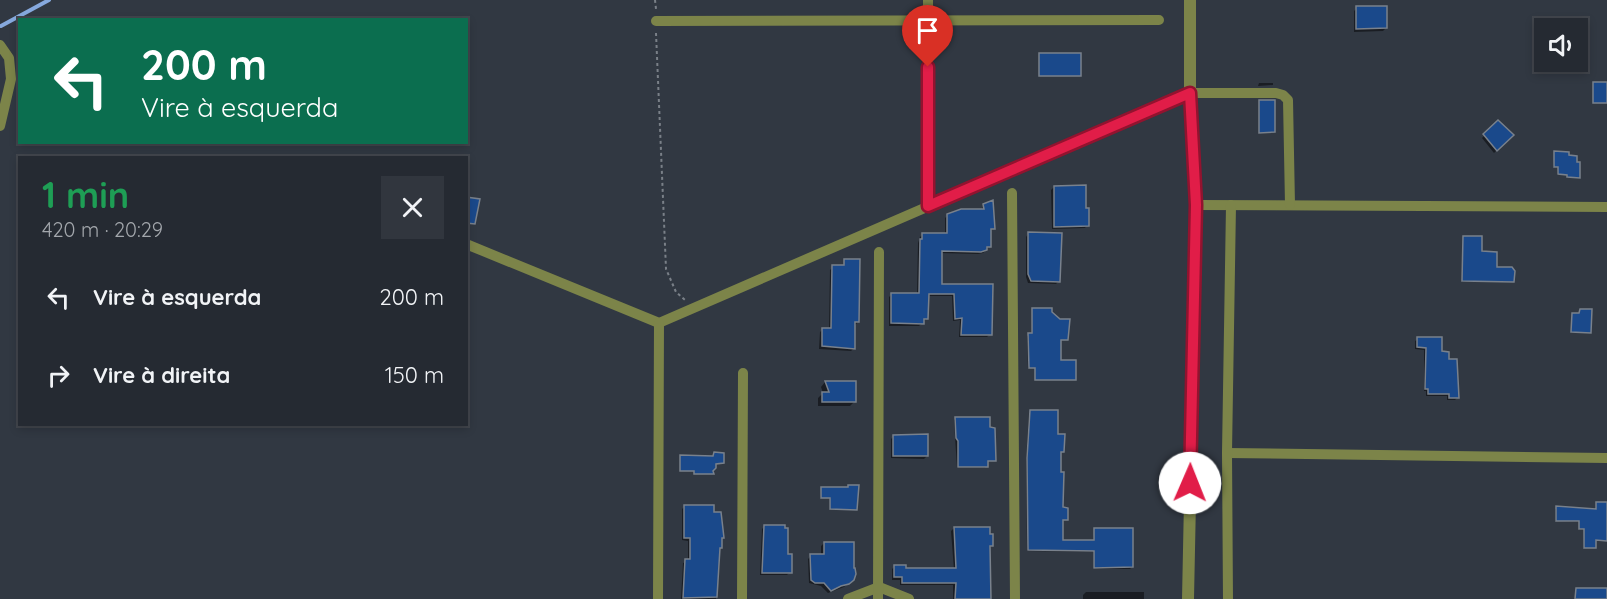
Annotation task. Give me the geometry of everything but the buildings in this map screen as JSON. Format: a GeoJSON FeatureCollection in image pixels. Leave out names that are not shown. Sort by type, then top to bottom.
{"type":"FeatureCollection","features":[{"type":"Feature","properties":{"kind":"street"},"geometry":{"type":"LineString","coordinates":[[928,0],[928,206]]}},
{"type":"Feature","properties":{"kind":"street"},"geometry":{"type":"LineString","coordinates":[[1188,599],[1196,205],[1190,93],[1190,0]]}},
{"type":"Feature","properties":{"kind":"street"},"geometry":{"type":"LineString","coordinates":[[656,21],[1159,20]]}},
{"type":"Feature","properties":{"kind":"street"},"geometry":{"type":"LineString","coordinates":[[0,45],[9,58],[11,79],[0,126]]}},
{"type":"Feature","properties":{"kind":"street"},"geometry":{"type":"LineString","coordinates":[[468,245],[659,323],[1190,93],[1276,93],[1288,100],[1290,206]]}},
{"type":"Feature","properties":{"kind":"street"},"geometry":{"type":"LineString","coordinates":[[1012,194],[1015,599]]}},
{"type":"Feature","properties":{"kind":"street"},"geometry":{"type":"LineString","coordinates":[[1196,205],[1607,207]]}},
{"type":"Feature","properties":{"kind":"street"},"geometry":{"type":"LineString","coordinates":[[1228,599],[1227,453],[1231,205]]}},
{"type":"Feature","properties":{"kind":"street"},"geometry":{"type":"LineString","coordinates":[[878,599],[879,252]]}},
{"type":"Feature","properties":{"kind":"street"},"geometry":{"type":"LineString","coordinates":[[658,599],[659,323]]}},
{"type":"Feature","properties":{"kind":"street"},"geometry":{"type":"LineString","coordinates":[[742,599],[743,373]]}},
{"type":"Feature","properties":{"kind":"street"},"geometry":{"type":"LineString","coordinates":[[1227,453],[1607,458]]}},
{"type":"Feature","properties":{"kind":"street"},"geometry":{"type":"LineString","coordinates":[[848,599],[879,587],[909,599]]}},
{"type":"Feature","properties":{"kind":"path"},"geometry":{"type":"LineString","coordinates":[[656,0],[666,269],[676,292],[695,308]]}},
{"type":"Feature","properties":{"kind":"waterway"},"geometry":{"type":"LineString","coordinates":[[1,26],[49,0]]}},
{"type":"Feature","properties":{"kind":"route"},"geometry":{"type":"LineString","coordinates":[[928,67],[928,206],[1190,93],[1196,205],[1190,483]]}}]}
